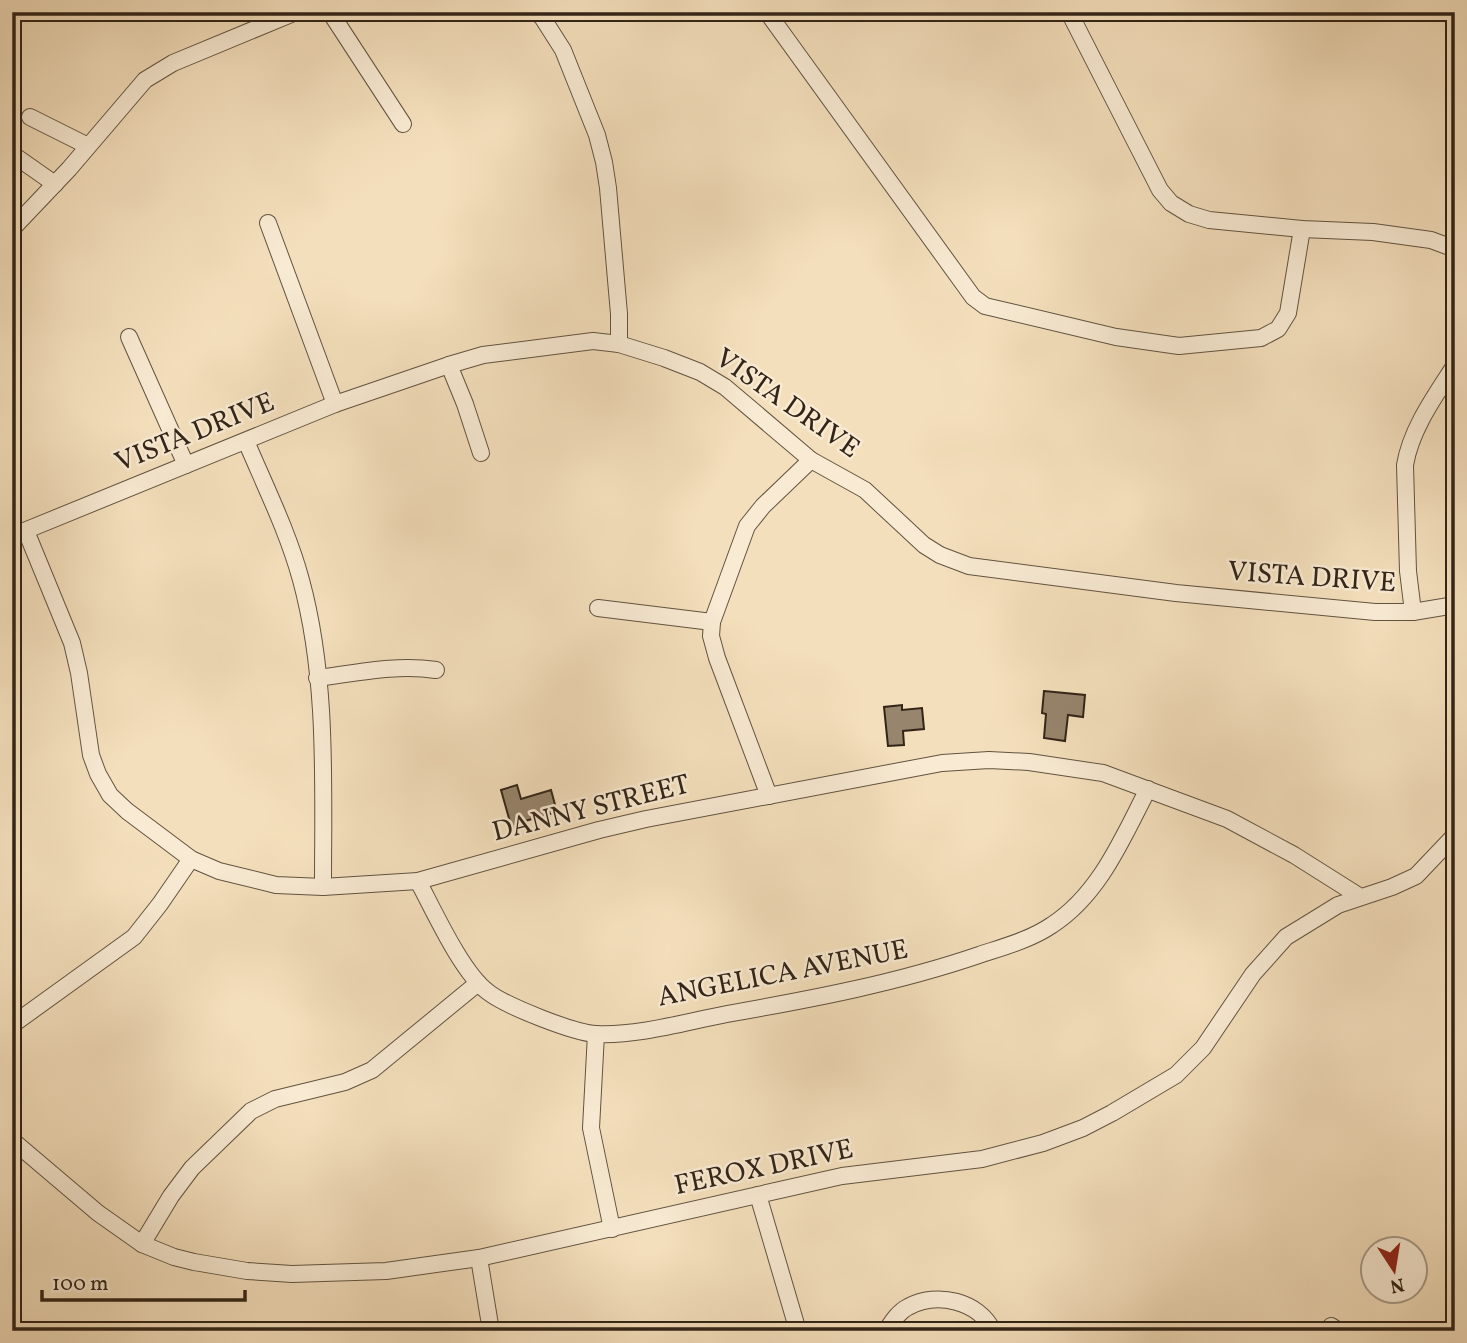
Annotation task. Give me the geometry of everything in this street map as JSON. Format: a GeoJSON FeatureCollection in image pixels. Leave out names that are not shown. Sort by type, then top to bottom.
{"type":"FeatureCollection","features":[{"type":"Feature","properties":{"kind":"street"},"geometry":{"type":"LineString","coordinates":[[12,229],[55,184],[133,92],[154,74],[173,63],[296,12]]}},
{"type":"Feature","properties":{"kind":"street"},"geometry":{"type":"LineString","coordinates":[[330,12],[402,124]]}},
{"type":"Feature","properties":{"kind":"street"},"geometry":{"type":"LineString","coordinates":[[535,12],[542,17],[562,50],[597,135],[604,162],[619,314],[619,344]]}},
{"type":"Feature","properties":{"kind":"street"},"geometry":{"type":"LineString","coordinates":[[767,12],[973,296],[985,306],[1116,337],[1179,346],[1261,338],[1279,329],[1288,313],[1302,229]]}},
{"type":"Feature","properties":{"kind":"street"},"geometry":{"type":"LineString","coordinates":[[1069,12],[1160,190],[1171,203],[1189,214],[1209,220],[1302,229],[1373,232],[1449,246]]}},
{"type":"Feature","properties":{"kind":"street"},"geometry":{"type":"LineString","coordinates":[[30,117],[88,146]]}},
{"type":"Feature","properties":{"kind":"street"},"geometry":{"type":"LineString","coordinates":[[15,156],[55,184]]}},
{"type":"Feature","properties":{"kind":"street"},"geometry":{"type":"LineString","coordinates":[[268,223],[335,404]]}},
{"type":"Feature","properties":{"kind":"street"},"geometry":{"type":"LineString","coordinates":[[129,337],[186,466]]}},
{"type":"Feature","properties":{"kind":"street","name":"VISTA DRIVE"},"geometry":{"type":"LineString","coordinates":[[19,533],[335,404],[449,365],[484,355],[593,341],[619,344],[700,372],[725,387],[811,460],[865,489],[924,545],[940,555],[969,566],[1176,593],[1375,612],[1413,612],[1455,605]]}},
{"type":"Feature","properties":{"kind":"street"},"geometry":{"type":"LineString","coordinates":[[449,365],[466,404],[481,453]]}},
{"type":"Feature","properties":{"kind":"street"},"geometry":{"type":"LineString","coordinates":[[1413,612],[1408,571],[1406,456],[1424,416],[1455,365]]}},
{"type":"Feature","properties":{"kind":"street"},"geometry":{"type":"LineString","coordinates":[[246,441],[288,539],[309,613],[324,776],[323,887]]}},
{"type":"Feature","properties":{"kind":"street"},"geometry":{"type":"LineString","coordinates":[[769,796],[717,658],[711,636],[712,622],[747,526],[754,515],[811,460]]}},
{"type":"Feature","properties":{"kind":"street","name":"DANNY STREET"},"geometry":{"type":"LineString","coordinates":[[19,533],[72,643],[91,755],[110,795],[191,859],[219,871],[276,885],[323,887],[418,881],[599,830],[942,763],[989,760],[1081,768],[1103,773],[1202,808],[1247,828],[1359,896]]}},
{"type":"Feature","properties":{"kind":"street"},"geometry":{"type":"LineString","coordinates":[[598,608],[712,622]]}},
{"type":"Feature","properties":{"kind":"street"},"geometry":{"type":"LineString","coordinates":[[317,678],[389,668],[436,670]]}},
{"type":"Feature","properties":{"kind":"street","name":"ANGELICA AVENUE"},"geometry":{"type":"LineString","coordinates":[[418,881],[463,963],[478,984],[490,994],[557,1024],[596,1034],[622,1033],[893,981],[953,964],[1029,937],[1052,925],[1075,907],[1095,884],[1109,864],[1148,789]]}},
{"type":"Feature","properties":{"kind":"street","name":"FEROX DRIVE"},"geometry":{"type":"LineString","coordinates":[[14,1147],[142,1244],[184,1259],[270,1274],[366,1273],[479,1258],[842,1176],[982,1159],[1043,1143],[1093,1123],[1185,1068],[1203,1048],[1253,974],[1286,937],[1359,896],[1392,887],[1416,876],[1455,835]]}},
{"type":"Feature","properties":{"kind":"street"},"geometry":{"type":"LineString","coordinates":[[12,1025],[134,937],[191,859]]}},
{"type":"Feature","properties":{"kind":"street"},"geometry":{"type":"LineString","coordinates":[[142,1244],[192,1168],[251,1111],[275,1099],[345,1082],[372,1070],[478,984]]}},
{"type":"Feature","properties":{"kind":"street"},"geometry":{"type":"LineString","coordinates":[[596,1034],[591,1128],[612,1229]]}},
{"type":"Feature","properties":{"kind":"street"},"geometry":{"type":"LineString","coordinates":[[758,1195],[797,1331]]}},
{"type":"Feature","properties":{"kind":"street"},"geometry":{"type":"LineString","coordinates":[[479,1258],[491,1331]]}},
{"type":"Feature","properties":{"kind":"street"},"geometry":{"type":"LineString","coordinates":[[886,1331],[898,1314],[909,1306],[940,1300],[960,1302],[978,1310],[993,1331]]}},
{"type":"Feature","properties":{"kind":"building"},"geometry":{"type":"Polygon","coordinates":[[[1044,691],[1085,695],[1083,717],[1068,715],[1065,741],[1044,738],[1044,691]]]}},
{"type":"Feature","properties":{"kind":"building"},"geometry":{"type":"Polygon","coordinates":[[[902,705],[902,710],[922,708],[924,729],[903,731],[904,745],[888,746],[884,707],[902,705]]]}},
{"type":"Feature","properties":{"kind":"building"},"geometry":{"type":"Polygon","coordinates":[[[517,785],[521,799],[551,790],[557,812],[525,821],[526,825],[512,829],[501,790],[517,785]]]}}]}
